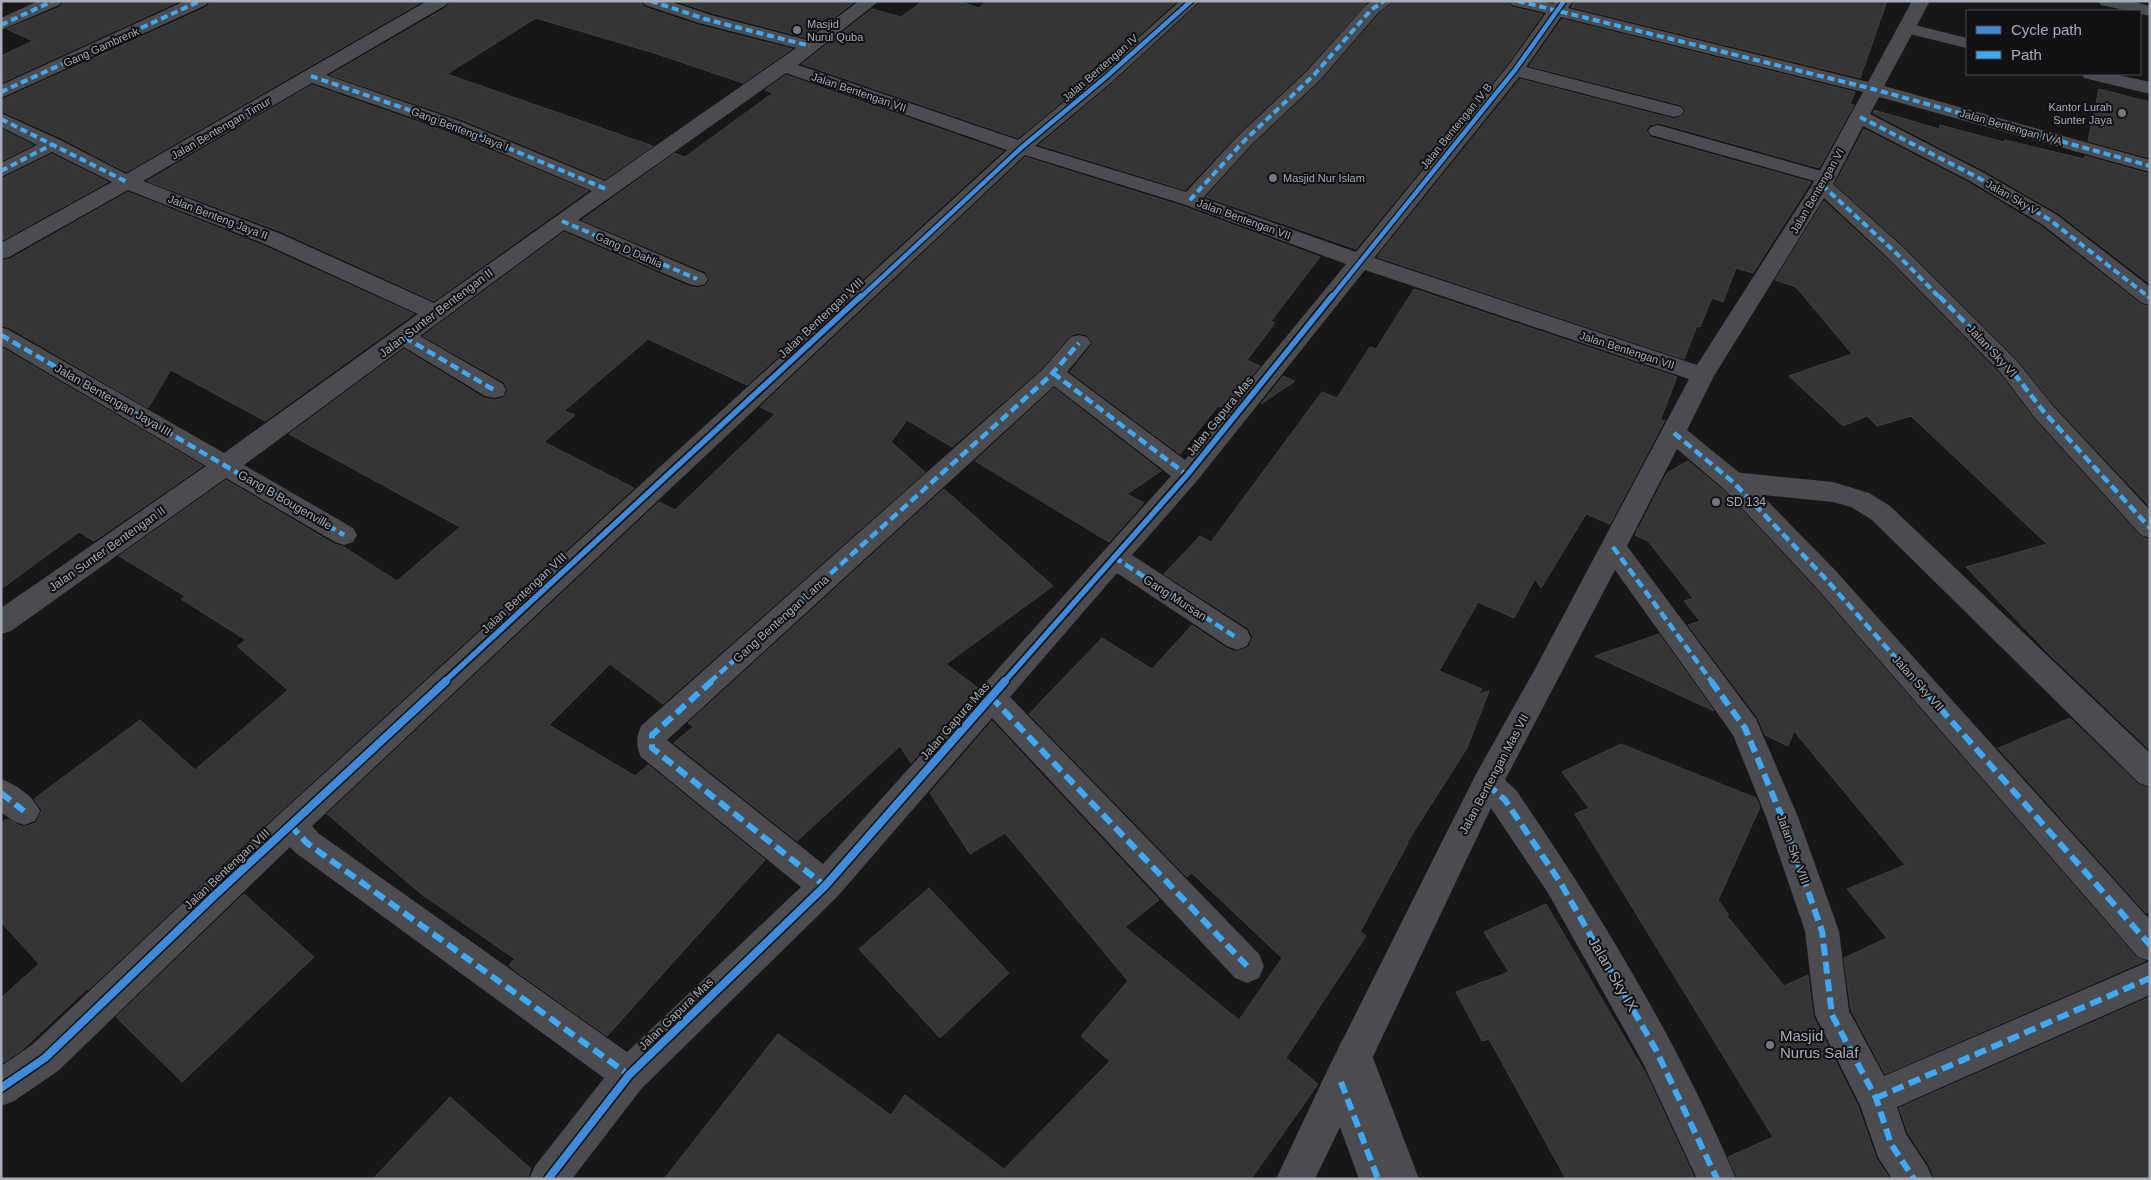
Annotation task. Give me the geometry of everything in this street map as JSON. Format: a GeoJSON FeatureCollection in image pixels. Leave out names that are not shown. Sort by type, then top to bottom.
{"type":"FeatureCollection","features":[{"type":"Feature","properties":{"kind":"street"},"geometry":{"type":"LineString","coordinates":[[1,25],[53,1]]}},
{"type":"Feature","properties":{"kind":"street","name":"Gang Gambrenk"},"geometry":{"type":"LineString","coordinates":[[1,92],[200,1]]}},
{"type":"Feature","properties":{"kind":"street","name":"Jalan Bentengan Timur"},"geometry":{"type":"LineString","coordinates":[[1,252],[127,182],[440,1]]}},
{"type":"Feature","properties":{"kind":"street"},"geometry":{"type":"LineString","coordinates":[[651,1],[705,18],[810,46]]}},
{"type":"Feature","properties":{"kind":"street","name":"Jalan Sunter Bentengan II"},"geometry":{"type":"LineString","coordinates":[[1,623],[226,465],[562,220],[784,66],[870,1]]}},
{"type":"Feature","properties":{"kind":"street","name":"Jalan Bentengan IV"},"geometry":{"type":"LineString","coordinates":[[1022,148],[1106,77],[1191,1]]}},
{"type":"Feature","properties":{"kind":"street"},"geometry":{"type":"LineString","coordinates":[[1190,200],[1244,141],[1314,75],[1371,10],[1384,1]]}},
{"type":"Feature","properties":{"kind":"street","name":"Jalan Bentengan IV A"},"geometry":{"type":"LineString","coordinates":[[1518,1],[1561,6],[1873,89],[2150,166]]}},
{"type":"Feature","properties":{"kind":"street","name":"Jalan Bentengan VI"},"geometry":{"type":"LineString","coordinates":[[1703,375],[1823,181],[1860,117],[1873,89],[1921,1]]}},
{"type":"Feature","properties":{"kind":"street"},"geometry":{"type":"LineString","coordinates":[[2107,1],[2150,11]]}},
{"type":"Feature","properties":{"kind":"street","name":"Jalan Bentengan IV B"},"geometry":{"type":"LineString","coordinates":[[1360,261],[1515,70],[1561,6]]}},
{"type":"Feature","properties":{"kind":"street"},"geometry":{"type":"LineString","coordinates":[[1907,28],[1966,43]]}},
{"type":"Feature","properties":{"kind":"street","name":"Jalan Bentengan VII"},"geometry":{"type":"LineString","coordinates":[[784,66],[1022,148],[1190,200],[1360,261],[1703,375]]}},
{"type":"Feature","properties":{"kind":"street"},"geometry":{"type":"LineString","coordinates":[[1515,70],[1674,111]]}},
{"type":"Feature","properties":{"kind":"street"},"geometry":{"type":"LineString","coordinates":[[2095,75],[2150,88]]}},
{"type":"Feature","properties":{"kind":"street","name":"Gang Benteng Jaya I"},"geometry":{"type":"LineString","coordinates":[[311,76],[455,126],[606,189]]}},
{"type":"Feature","properties":{"kind":"street","name":"Jalan Sky V"},"geometry":{"type":"LineString","coordinates":[[1860,117],[1977,178],[2050,220],[2150,298]]}},
{"type":"Feature","properties":{"kind":"street","name":"Jalan Benteng Jaya II"},"geometry":{"type":"LineString","coordinates":[[1,119],[127,182],[273,239],[436,313]]}},
{"type":"Feature","properties":{"kind":"street"},"geometry":{"type":"LineString","coordinates":[[1658,131],[1823,181]]}},
{"type":"Feature","properties":{"kind":"street"},"geometry":{"type":"LineString","coordinates":[[1,170],[53,144]]}},
{"type":"Feature","properties":{"kind":"street","name":"Jalan Bentengan VIII"},"geometry":{"type":"LineString","coordinates":[[1,1088],[45,1058],[290,826],[1022,148]]}},
{"type":"Feature","properties":{"kind":"street","name":"Jalan Sky VI"},"geometry":{"type":"LineString","coordinates":[[1823,181],[2010,367],[2044,412],[2150,528]]}},
{"type":"Feature","properties":{"kind":"street","name":"Gang D Dahlia"},"geometry":{"type":"LineString","coordinates":[[562,220],[697,279]]}},
{"type":"Feature","properties":{"kind":"street","name":"Jalan Gapura Mas"},"geometry":{"type":"LineString","coordinates":[[548,1179],[629,1075],[825,886],[1186,475],[1360,261]]}},
{"type":"Feature","properties":{"kind":"street","name":"Jalan Bentengan Jaya III"},"geometry":{"type":"LineString","coordinates":[[1,335],[226,465]]}},
{"type":"Feature","properties":{"kind":"street"},"geometry":{"type":"LineString","coordinates":[[404,337],[494,390]]}},
{"type":"Feature","properties":{"kind":"street","name":"Gang Bentengan Lama"},"geometry":{"type":"LineString","coordinates":[[825,886],[652,748],[652,735],[1053,373],[1079,343]]}},
{"type":"Feature","properties":{"kind":"street","name":"Jalan Gapura Mas"},"geometry":{"type":"LineString","coordinates":[[1053,373],[1186,475]]}},
{"type":"Feature","properties":{"kind":"street","name":"Jalan Bentengan Mas VII"},"geometry":{"type":"LineString","coordinates":[[1295,1179],[1487,784],[1703,375]]}},
{"type":"Feature","properties":{"kind":"street","name":"Jalan Sky VII"},"geometry":{"type":"LineString","coordinates":[[1674,433],[1733,482],[1824,577],[2150,945]]}},
{"type":"Feature","properties":{"kind":"street","name":"Gang B Bougenville"},"geometry":{"type":"LineString","coordinates":[[226,465],[344,535]]}},
{"type":"Feature","properties":{"kind":"street"},"geometry":{"type":"LineString","coordinates":[[1733,482],[1832,492],[1860,500],[1881,513],[2150,773]]}},
{"type":"Feature","properties":{"kind":"street","name":"Jalan Sky VIII"},"geometry":{"type":"LineString","coordinates":[[1613,547],[1745,728],[1782,817],[1822,931],[1832,1015],[1876,1098],[1891,1144],[1914,1179]]}},
{"type":"Feature","properties":{"kind":"street","name":"Gang Mursan"},"geometry":{"type":"LineString","coordinates":[[1114,557],[1237,638]]}},
{"type":"Feature","properties":{"kind":"street"},"geometry":{"type":"LineString","coordinates":[[991,697],[1247,966]]}},
{"type":"Feature","properties":{"kind":"street","name":"Jalan Sky IX"},"geometry":{"type":"LineString","coordinates":[[1487,784],[1505,800],[1560,882],[1656,1050],[1717,1179]]}},
{"type":"Feature","properties":{"kind":"street"},"geometry":{"type":"LineString","coordinates":[[290,826],[307,843],[629,1075]]}},
{"type":"Feature","properties":{"kind":"street"},"geometry":{"type":"LineString","coordinates":[[1876,1098],[2150,978]]}},
{"type":"Feature","properties":{"kind":"street"},"geometry":{"type":"LineString","coordinates":[[1348,1068],[1378,1179]]}},
{"type":"Feature","properties":{"kind":"street"},"geometry":{"type":"LineString","coordinates":[[1348,1068],[1400,1179]]}},
{"type":"Feature","properties":{"kind":"building"},"geometry":{"type":"Polygon","coordinates":[[[64,1],[180,1],[1,83],[1,56],[33,41],[7,29],[60,7],[64,1]]]}},
{"type":"Feature","properties":{"kind":"building"},"geometry":{"type":"Polygon","coordinates":[[[211,1],[423,1],[126,172],[61,138],[1,111],[1,100],[207,7],[211,1]]]}},
{"type":"Feature","properties":{"kind":"building"},"geometry":{"type":"Polygon","coordinates":[[[451,1],[640,1],[644,7],[698,25],[792,49],[743,83],[654,53],[536,18],[447,74],[653,146],[605,179],[463,120],[330,75],[447,7],[451,1]]]}},
{"type":"Feature","properties":{"kind":"building","name":"Masjid Nurul Quba"},"geometry":{"type":"Polygon","coordinates":[[[676,1],[846,1],[853,3],[807,38],[712,13],[676,1]]]}},
{"type":"Feature","properties":{"kind":"building"},"geometry":{"type":"Polygon","coordinates":[[[923,1],[958,1],[979,8],[987,1],[1177,1],[1098,72],[1018,138],[802,64],[872,9],[901,17],[923,1]]]}},
{"type":"Feature","properties":{"kind":"building"},"geometry":{"type":"Polygon","coordinates":[[[1202,1],[1368,1],[1306,70],[1236,136],[1185,190],[1039,145],[1114,82],[1202,1]]]}},
{"type":"Feature","properties":{"kind":"building"},"geometry":{"type":"Polygon","coordinates":[[[1395,1],[1507,1],[1512,7],[1543,14],[1507,65],[1356,249],[1206,197],[1252,146],[1322,80],[1378,15],[1395,1]]]}},
{"type":"Feature","properties":{"kind":"building"},"geometry":{"type":"Polygon","coordinates":[[[1575,1],[1887,1],[1860,78],[1571,7],[1575,1]]]}},
{"type":"Feature","properties":{"kind":"building"},"geometry":{"type":"Polygon","coordinates":[[[1562,19],[1855,92],[1850,104],[1854,105],[1819,168],[1659,123],[1650,125],[1646,130],[1650,137],[1811,182],[1753,273],[1736,268],[1723,302],[1712,298],[1700,327],[1697,326],[1684,359],[1377,257],[1520,79],[1674,119],[1682,116],[1686,111],[1681,105],[1529,66],[1562,19]]]}},
{"type":"Feature","properties":{"kind":"building"},"geometry":{"type":"Polygon","coordinates":[[[786,75],[1003,151],[747,385],[648,339],[564,411],[575,415],[544,442],[634,488],[201,884],[88,990],[22,1050],[1,1064],[1,998],[39,964],[1,922],[1,823],[7,819],[23,827],[36,823],[42,810],[34,799],[140,720],[195,770],[288,690],[237,646],[246,640],[181,599],[185,596],[119,556],[226,480],[334,544],[342,546],[397,581],[460,527],[289,434],[404,349],[484,398],[494,400],[503,398],[508,391],[504,382],[423,336],[564,232],[688,286],[697,288],[705,286],[710,280],[706,272],[582,220],[675,153],[685,157],[773,93],[765,90],[786,75]]]}},
{"type":"Feature","properties":{"kind":"building"},"geometry":{"type":"Polygon","coordinates":[[[312,85],[447,132],[588,191],[434,301],[282,232],[147,181],[312,85]]]}},
{"type":"Feature","properties":{"kind":"building","name":"Kantor Lurah Sunter Jaya"},"geometry":{"type":"Polygon","coordinates":[[[2099,89],[2150,102],[2150,158],[2088,141],[2099,89]]]}},
{"type":"Feature","properties":{"kind":"building"},"geometry":{"type":"Polygon","coordinates":[[[1874,110],[1939,129],[1940,125],[2004,142],[2005,140],[2084,159],[2085,156],[2150,174],[2150,284],[2058,213],[1985,171],[1873,113],[1874,110]]]}},
{"type":"Feature","properties":{"kind":"building"},"geometry":{"type":"Polygon","coordinates":[[[1,129],[33,145],[1,161],[1,129]]]}},
{"type":"Feature","properties":{"kind":"building"},"geometry":{"type":"Polygon","coordinates":[[[1864,129],[1969,183],[2042,227],[2141,304],[2150,307],[2150,507],[2054,405],[2018,360],[1906,248],[1835,184],[1864,129]]]}},
{"type":"Feature","properties":{"kind":"building"},"geometry":{"type":"Polygon","coordinates":[[[52,154],[108,182],[1,241],[1,179],[52,154]]]}},
{"type":"Feature","properties":{"kind":"building"},"geometry":{"type":"Polygon","coordinates":[[[1025,157],[1182,206],[1320,257],[1271,321],[1275,323],[1247,360],[1260,366],[1225,409],[1218,406],[1180,454],[1070,372],[1093,343],[1087,335],[1079,333],[1071,335],[1041,369],[952,447],[907,420],[891,442],[925,472],[663,704],[610,664],[549,725],[635,776],[648,765],[765,860],[607,1036],[517,972],[509,965],[515,959],[420,893],[327,814],[659,502],[675,510],[775,414],[760,407],[1025,157]]]}},
{"type":"Feature","properties":{"kind":"building"},"geometry":{"type":"Polygon","coordinates":[[[128,192],[264,246],[414,314],[265,421],[171,370],[148,408],[10,328],[1,325],[1,261],[10,259],[128,192]]]}},
{"type":"Feature","properties":{"kind":"building"},"geometry":{"type":"Polygon","coordinates":[[[1824,201],[1888,260],[2000,374],[2034,419],[2140,536],[2150,540],[2150,750],[2049,654],[1966,567],[2047,544],[1911,416],[1877,426],[1867,416],[1843,426],[1789,376],[1852,354],[1796,287],[1775,280],[1824,201]]]}},
{"type":"Feature","properties":{"kind":"building"},"geometry":{"type":"Polygon","coordinates":[[[1414,289],[1677,377],[1660,421],[1665,420],[1610,524],[1586,514],[1541,588],[1535,579],[1514,618],[1478,602],[1439,671],[1482,689],[1478,694],[1489,691],[1467,748],[1406,844],[1408,843],[1360,932],[1366,936],[1286,1058],[1318,1084],[1251,1179],[664,1179],[778,1034],[891,1115],[905,1095],[1004,1169],[1110,1061],[1081,1036],[1128,981],[1005,833],[970,854],[930,793],[992,721],[1159,900],[1125,927],[1239,1020],[1282,958],[1192,873],[1187,877],[1029,714],[1102,638],[1152,669],[1192,625],[1226,648],[1236,652],[1249,647],[1253,637],[1248,628],[1164,574],[1200,536],[1211,542],[1322,392],[1337,398],[1370,347],[1376,349],[1414,289]]]}},
{"type":"Feature","properties":{"kind":"building"},"geometry":{"type":"Polygon","coordinates":[[[1,347],[203,466],[94,541],[79,532],[1,589],[1,347]]]}},
{"type":"Feature","properties":{"kind":"building"},"geometry":{"type":"Polygon","coordinates":[[[1283,376],[1295,381],[1261,404],[1283,376]]]}},
{"type":"Feature","properties":{"kind":"building"},"geometry":{"type":"Polygon","coordinates":[[[1054,388],[1161,471],[1127,494],[1144,503],[1109,542],[975,461],[1054,388]]]}},
{"type":"Feature","properties":{"kind":"building"},"geometry":{"type":"Polygon","coordinates":[[[1688,461],[1723,490],[1813,586],[2137,958],[2145,961],[1885,1074],[1851,1010],[1844,958],[1887,938],[1847,889],[1905,865],[1794,731],[1788,746],[1765,735],[1758,718],[1688,625],[1700,621],[1684,601],[1693,598],[1648,541],[1635,535],[1667,473],[1688,461]]]}},
{"type":"Feature","properties":{"kind":"building"},"geometry":{"type":"Polygon","coordinates":[[[944,489],[1053,586],[946,664],[978,688],[911,763],[900,746],[797,841],[674,743],[693,727],[688,723],[944,489]]]}},
{"type":"Feature","properties":{"kind":"building"},"geometry":{"type":"Polygon","coordinates":[[[1659,634],[1714,711],[1595,656],[1659,634]]]}},
{"type":"Feature","properties":{"kind":"building"},"geometry":{"type":"Polygon","coordinates":[[[2070,718],[2138,784],[2150,789],[2150,911],[2146,913],[1998,748],[2070,718]]]}},
{"type":"Feature","properties":{"kind":"building"},"geometry":{"type":"Polygon","coordinates":[[[1621,744],[1756,798],[1760,807],[1718,900],[1729,915],[1727,916],[1784,986],[1808,975],[1813,1016],[1858,1106],[1876,1158],[1890,1179],[1738,1179],[1728,1157],[1773,1137],[1575,814],[1589,808],[1562,772],[1621,744]]]}},
{"type":"Feature","properties":{"kind":"building"},"geometry":{"type":"Polygon","coordinates":[[[929,888],[1009,973],[940,1038],[859,949],[929,888]]]}},
{"type":"Feature","properties":{"kind":"building"},"geometry":{"type":"Polygon","coordinates":[[[244,894],[314,957],[182,1082],[116,1017],[244,894]]]}},
{"type":"Feature","properties":{"kind":"building"},"geometry":{"type":"Polygon","coordinates":[[[1546,904],[1646,1074],[1695,1179],[1566,1179],[1489,1039],[1482,1041],[1456,992],[1509,972],[1484,932],[1546,904]]]}},
{"type":"Feature","properties":{"kind":"building"},"geometry":{"type":"Polygon","coordinates":[[[2150,997],[2150,1179],[1935,1179],[1929,1165],[1908,1133],[1899,1108],[2150,997]]]}},
{"type":"Feature","properties":{"kind":"building"},"geometry":{"type":"Polygon","coordinates":[[[450,1097],[531,1169],[527,1179],[373,1179],[450,1097]]]}},
{"type":"Feature","properties":{"kind":"marked path"},"geometry":{"type":"LineString","coordinates":[[1,25],[53,1]]}},
{"type":"Feature","properties":{"kind":"marked path"},"geometry":{"type":"LineString","coordinates":[[1,92],[200,1]]}},
{"type":"Feature","properties":{"kind":"marked path"},"geometry":{"type":"LineString","coordinates":[[651,1],[705,19],[810,46]]}},
{"type":"Feature","properties":{"kind":"marked path"},"geometry":{"type":"LineString","coordinates":[[1190,200],[1244,141],[1314,75],[1371,10],[1384,1]]}},
{"type":"Feature","properties":{"kind":"marked path"},"geometry":{"type":"LineString","coordinates":[[1518,1],[1873,89],[2150,166]]}},
{"type":"Feature","properties":{"kind":"marked path"},"geometry":{"type":"LineString","coordinates":[[311,76],[455,126],[606,189]]}},
{"type":"Feature","properties":{"kind":"marked path"},"geometry":{"type":"LineString","coordinates":[[1860,117],[1977,177],[2050,220],[2150,298]]}},
{"type":"Feature","properties":{"kind":"marked path"},"geometry":{"type":"LineString","coordinates":[[1,119],[127,182]]}},
{"type":"Feature","properties":{"kind":"marked path"},"geometry":{"type":"LineString","coordinates":[[1,171],[53,144]]}},
{"type":"Feature","properties":{"kind":"marked path"},"geometry":{"type":"LineString","coordinates":[[1822,185],[1897,254],[2009,367],[2044,412],[2150,528]]}},
{"type":"Feature","properties":{"kind":"marked path"},"geometry":{"type":"LineString","coordinates":[[562,221],[697,279]]}},
{"type":"Feature","properties":{"kind":"marked path"},"geometry":{"type":"LineString","coordinates":[[1,335],[344,535]]}},
{"type":"Feature","properties":{"kind":"marked path"},"geometry":{"type":"LineString","coordinates":[[404,337],[494,390]]}},
{"type":"Feature","properties":{"kind":"marked path"},"geometry":{"type":"LineString","coordinates":[[825,886],[652,748],[652,735],[1050,376],[1079,343]]}},
{"type":"Feature","properties":{"kind":"marked path"},"geometry":{"type":"LineString","coordinates":[[1053,373],[1187,475]]}},
{"type":"Feature","properties":{"kind":"marked path"},"geometry":{"type":"LineString","coordinates":[[1674,433],[1733,482],[1824,577],[2150,945]]}},
{"type":"Feature","properties":{"kind":"marked path"},"geometry":{"type":"LineString","coordinates":[[1613,547],[1745,728],[1782,817],[1822,931],[1832,1015],[1876,1098],[1891,1144],[1914,1179]]}},
{"type":"Feature","properties":{"kind":"marked path"},"geometry":{"type":"LineString","coordinates":[[1114,557],[1237,638]]}},
{"type":"Feature","properties":{"kind":"marked path"},"geometry":{"type":"LineString","coordinates":[[991,697],[1247,966]]}},
{"type":"Feature","properties":{"kind":"marked path"},"geometry":{"type":"LineString","coordinates":[[1487,784],[1505,800],[1560,882],[1656,1050],[1717,1179]]}},
{"type":"Feature","properties":{"kind":"marked path"},"geometry":{"type":"LineString","coordinates":[[1,793],[24,811]]}},
{"type":"Feature","properties":{"kind":"marked path"},"geometry":{"type":"LineString","coordinates":[[290,825],[307,843],[629,1075],[626,1078]]}},
{"type":"Feature","properties":{"kind":"marked path"},"geometry":{"type":"LineString","coordinates":[[1876,1098],[2150,978]]}},
{"type":"Feature","properties":{"kind":"marked path"},"geometry":{"type":"LineString","coordinates":[[1341,1082],[1378,1179]]}},
{"type":"Feature","properties":{"kind":"cycle path"},"geometry":{"type":"LineString","coordinates":[[1,1088],[45,1058],[214,896],[1021,148],[1106,77],[1191,1]]}},
{"type":"Feature","properties":{"kind":"cycle path"},"geometry":{"type":"LineString","coordinates":[[548,1179],[629,1075],[825,886],[1187,475],[1515,70],[1564,1]]}},
{"type":"Feature","properties":{"kind":"place","name":"Masjid Nurul Quba"},"geometry":{"type":"Point","coordinates":[797,30]}},
{"type":"Feature","properties":{"kind":"place","name":"Kantor Lurah Sunter Jaya"},"geometry":{"type":"Point","coordinates":[2122,113]}},
{"type":"Feature","properties":{"kind":"place","name":"Masjid Nur Islam"},"geometry":{"type":"Point","coordinates":[1273,178]}},
{"type":"Feature","properties":{"kind":"place","name":"SD 134"},"geometry":{"type":"Point","coordinates":[1716,502]}},
{"type":"Feature","properties":{"kind":"place","name":"Masjid Nurus Salaf"},"geometry":{"type":"Point","coordinates":[1770,1045]}}]}
